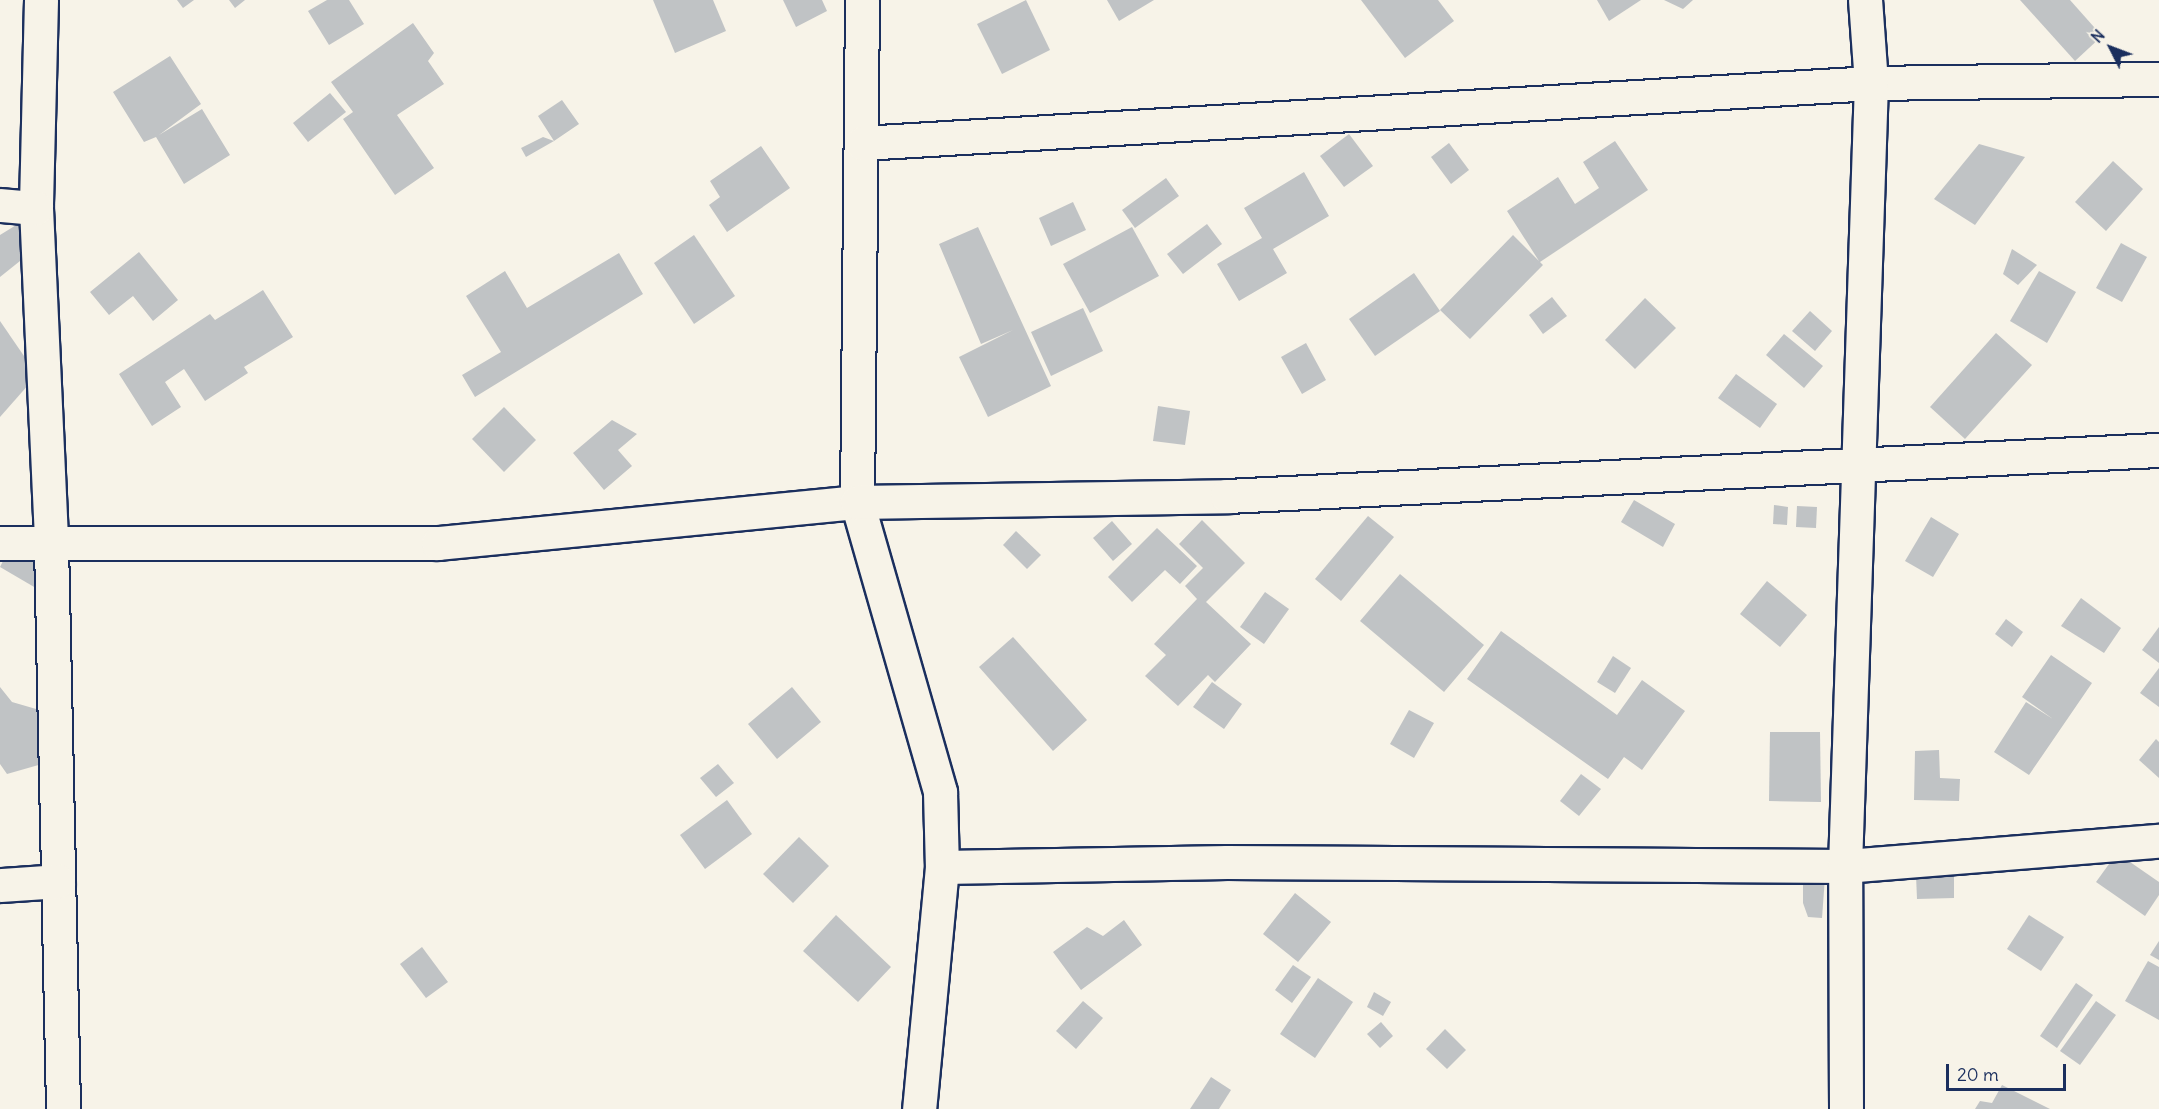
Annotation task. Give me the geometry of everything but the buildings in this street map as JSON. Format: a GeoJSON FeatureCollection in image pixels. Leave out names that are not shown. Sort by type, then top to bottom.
{"type":"FeatureCollection","features":[{"type":"Feature","properties":{"kind":"street"},"geometry":{"type":"LineString","coordinates":[[41,0],[36,208],[51,544],[63,1109]]}},
{"type":"Feature","properties":{"kind":"street"},"geometry":{"type":"LineString","coordinates":[[862,0],[857,502],[939,792],[942,867],[919,1109]]}},
{"type":"Feature","properties":{"kind":"street"},"geometry":{"type":"LineString","coordinates":[[1846,1109],[1845,866],[1871,83],[1865,0]]}},
{"type":"Feature","properties":{"kind":"street"},"geometry":{"type":"LineString","coordinates":[[862,143],[1871,83],[2159,79]]}},
{"type":"Feature","properties":{"kind":"street"},"geometry":{"type":"LineString","coordinates":[[0,205],[36,208]]}},
{"type":"Feature","properties":{"kind":"street"},"geometry":{"type":"LineString","coordinates":[[0,543],[438,543],[857,502],[1227,496],[2159,450]]}},
{"type":"Feature","properties":{"kind":"street"},"geometry":{"type":"LineString","coordinates":[[942,867],[1227,862],[1845,866],[2159,841]]}},
{"type":"Feature","properties":{"kind":"street"},"geometry":{"type":"LineString","coordinates":[[0,885],[58,881]]}}]}
